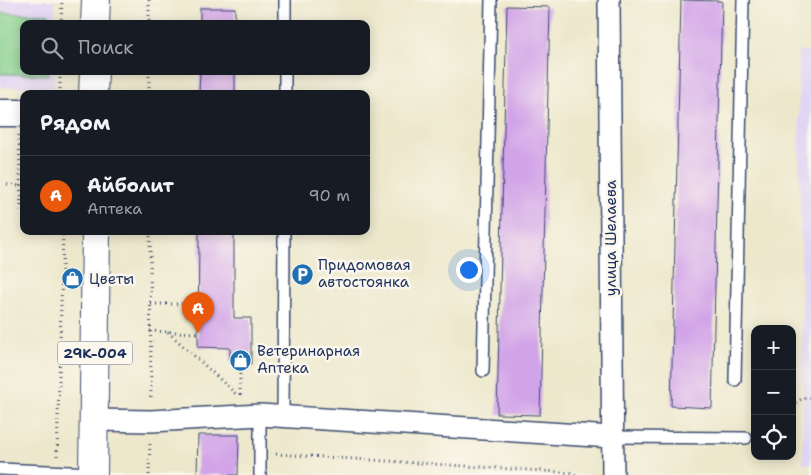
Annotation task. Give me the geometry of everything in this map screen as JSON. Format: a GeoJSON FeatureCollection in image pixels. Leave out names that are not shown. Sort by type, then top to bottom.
{"type":"FeatureCollection","features":[{"type":"Feature","properties":{"kind":"main road"},"geometry":{"type":"LineString","coordinates":[[95,20],[96,0]]}},
{"type":"Feature","properties":{"kind":"main road"},"geometry":{"type":"LineString","coordinates":[[93,90],[94,75]]}},
{"type":"Feature","properties":{"kind":"main road","name":"29К-004"},"geometry":{"type":"LineString","coordinates":[[93,474],[96,235]]}},
{"type":"Feature","properties":{"kind":"street","name":"улица Шелаева"},"geometry":{"type":"LineString","coordinates":[[609,0],[613,475]]}},
{"type":"Feature","properties":{"kind":"street"},"geometry":{"type":"LineString","coordinates":[[94,420],[151,421],[260,415],[612,437]]}},
{"type":"Feature","properties":{"kind":"lane"},"geometry":{"type":"LineString","coordinates":[[285,0],[285,20]]}},
{"type":"Feature","properties":{"kind":"lane"},"geometry":{"type":"LineString","coordinates":[[483,371],[491,0]]}},
{"type":"Feature","properties":{"kind":"lane"},"geometry":{"type":"LineString","coordinates":[[735,380],[743,0]]}},
{"type":"Feature","properties":{"kind":"lane"},"geometry":{"type":"LineString","coordinates":[[285,75],[285,90]]}},
{"type":"Feature","properties":{"kind":"lane"},"geometry":{"type":"LineString","coordinates":[[283,416],[284,235]]}},
{"type":"Feature","properties":{"kind":"lane"},"geometry":{"type":"LineString","coordinates":[[260,415],[260,475]]}},
{"type":"Feature","properties":{"kind":"lane"},"geometry":{"type":"LineString","coordinates":[[612,437],[746,438]]}},
{"type":"Feature","properties":{"kind":"lane"},"geometry":{"type":"LineString","coordinates":[[0,469],[93,474]]}},
{"type":"Feature","properties":{"kind":"path"},"geometry":{"type":"LineString","coordinates":[[61,20],[62,0]]}},
{"type":"Feature","properties":{"kind":"path"},"geometry":{"type":"LineString","coordinates":[[149,0],[149,20]]}},
{"type":"Feature","properties":{"kind":"path"},"geometry":{"type":"LineString","coordinates":[[60,75],[60,90]]}},
{"type":"Feature","properties":{"kind":"path"},"geometry":{"type":"LineString","coordinates":[[149,75],[149,90]]}},
{"type":"Feature","properties":{"kind":"path"},"geometry":{"type":"LineString","coordinates":[[14,113],[20,176]]}},
{"type":"Feature","properties":{"kind":"path"},"geometry":{"type":"LineString","coordinates":[[7,185],[20,186]]}},
{"type":"Feature","properties":{"kind":"path"},"geometry":{"type":"LineString","coordinates":[[56,472],[64,235]]}},
{"type":"Feature","properties":{"kind":"path"},"geometry":{"type":"LineString","coordinates":[[149,475],[151,421],[150,235]]}},
{"type":"Feature","properties":{"kind":"path"},"geometry":{"type":"LineString","coordinates":[[151,304],[198,304]]}},
{"type":"Feature","properties":{"kind":"path"},"geometry":{"type":"LineString","coordinates":[[150,331],[198,333]]}},
{"type":"Feature","properties":{"kind":"path"},"geometry":{"type":"LineString","coordinates":[[168,332],[240,397],[240,364]]}},
{"type":"Feature","properties":{"kind":"path"},"geometry":{"type":"LineString","coordinates":[[796,403],[803,398],[811,398]]}},
{"type":"Feature","properties":{"kind":"path"},"geometry":{"type":"LineString","coordinates":[[260,453],[575,473],[575,475]]}},
{"type":"Feature","properties":{"kind":"shaded area"},"geometry":{"type":"Polygon","coordinates":[[[0,0],[55,0],[54,20],[20,20],[20,75],[54,75],[54,88],[0,87],[0,0]]]}},
{"type":"Feature","properties":{"kind":"shaded area"},"geometry":{"type":"Polygon","coordinates":[[[798,51],[811,52],[811,464],[803,464],[798,51]]]}},
{"type":"Feature","properties":{"kind":"green space"},"geometry":{"type":"Polygon","coordinates":[[[0,13],[49,14],[49,20],[20,20],[20,74],[0,74],[0,13]]]}},
{"type":"Feature","properties":{"kind":"building"},"geometry":{"type":"Polygon","coordinates":[[[681,0],[722,1],[712,408],[671,406],[681,0]]]}},
{"type":"Feature","properties":{"kind":"building"},"geometry":{"type":"Polygon","coordinates":[[[507,6],[550,7],[540,415],[497,414],[507,6]]]}},
{"type":"Feature","properties":{"kind":"building"},"geometry":{"type":"Polygon","coordinates":[[[200,8],[235,8],[235,20],[200,20],[200,8]]]}},
{"type":"Feature","properties":{"kind":"building"},"geometry":{"type":"Polygon","coordinates":[[[200,75],[235,75],[235,90],[199,90],[200,75]]]}},
{"type":"Feature","properties":{"kind":"building"},"geometry":{"type":"Polygon","coordinates":[[[199,235],[234,235],[234,318],[251,318],[251,364],[230,363],[230,348],[198,347],[199,235]]]}},
{"type":"Feature","properties":{"kind":"building"},"geometry":{"type":"Polygon","coordinates":[[[198,435],[239,435],[238,475],[197,475],[198,435]]]}},
{"type":"Feature","properties":{"kind":"place","name":"Придомовая автостоянка"},"geometry":{"type":"Point","coordinates":[302,274]}},
{"type":"Feature","properties":{"kind":"place","name":"Цветы"},"geometry":{"type":"Point","coordinates":[73,279]}},
{"type":"Feature","properties":{"kind":"place","name":"Айболит"},"geometry":{"type":"Point","coordinates":[198,333]}},
{"type":"Feature","properties":{"kind":"place","name":"Ветеринарная Аптека"},"geometry":{"type":"Point","coordinates":[241,360]}}]}
